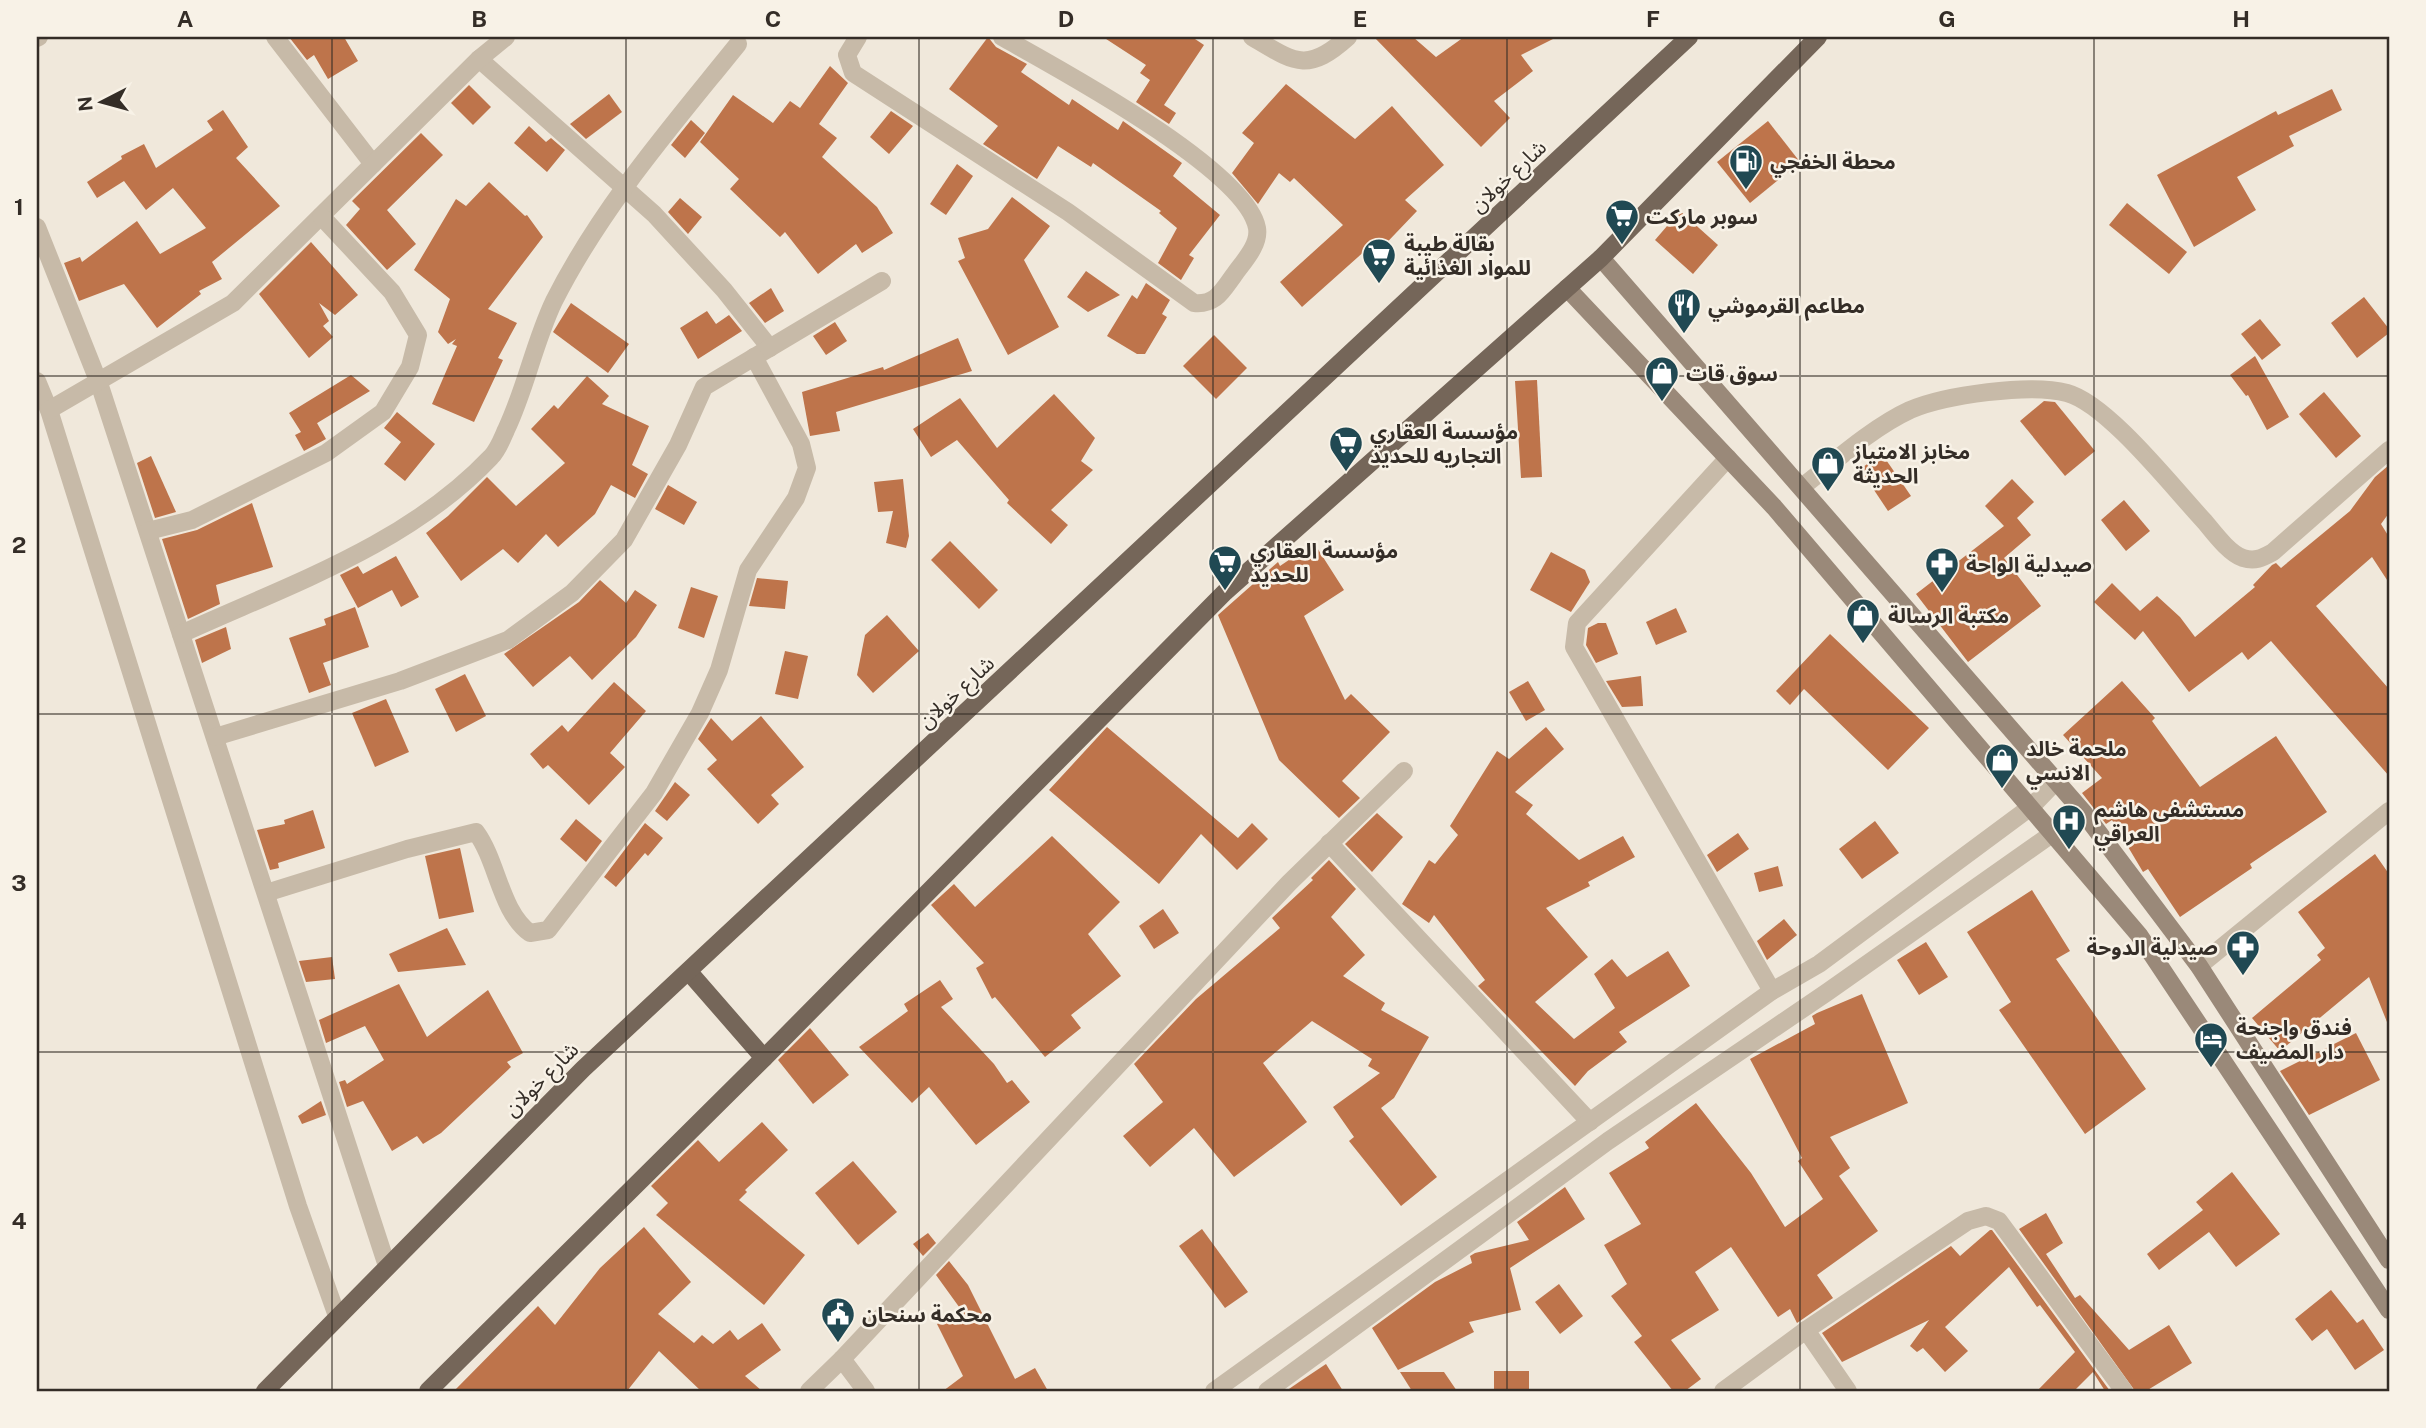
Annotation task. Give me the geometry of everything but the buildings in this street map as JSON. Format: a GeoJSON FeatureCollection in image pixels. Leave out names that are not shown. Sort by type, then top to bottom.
{"type":"FeatureCollection","features":[{"type":"Feature","properties":{"kind":"main road","name":"شارع خولان"},"geometry":{"type":"LineString","coordinates":[[265,1391],[583,1069],[1689,37]]}},
{"type":"Feature","properties":{"kind":"main road"},"geometry":{"type":"LineString","coordinates":[[428,1391],[764,1058],[1225,592],[1601,258],[1818,37]]}},
{"type":"Feature","properties":{"kind":"main road"},"geometry":{"type":"LineString","coordinates":[[689,972],[764,1058]]}},
{"type":"Feature","properties":{"kind":"street"},"geometry":{"type":"LineString","coordinates":[[275,37],[373,164]]}},
{"type":"Feature","properties":{"kind":"street"},"geometry":{"type":"LineString","coordinates":[[49,411],[233,303],[479,59],[506,37]]}},
{"type":"Feature","properties":{"kind":"street"},"geometry":{"type":"LineString","coordinates":[[858,37],[847,55],[853,73],[1058,205],[1194,303],[1208,304],[1219,296],[1253,248],[1258,230],[1252,214],[1226,184],[1177,142],[1002,37]]}},
{"type":"Feature","properties":{"kind":"street"},"geometry":{"type":"LineString","coordinates":[[1252,37],[1292,61],[1319,58],[1348,37]]}},
{"type":"Feature","properties":{"kind":"street"},"geometry":{"type":"LineString","coordinates":[[181,634],[376,545],[450,496],[494,455],[520,400],[535,347],[554,303],[624,186],[738,44]]}},
{"type":"Feature","properties":{"kind":"street"},"geometry":{"type":"LineString","coordinates":[[266,893],[407,849],[477,832],[490,855],[517,923],[530,933],[548,930],[654,793],[700,713],[719,670],[748,570],[796,498],[807,468],[802,444],[762,353],[724,290],[624,186],[479,59]]}},
{"type":"Feature","properties":{"kind":"street"},"geometry":{"type":"LineString","coordinates":[[148,531],[191,520],[326,453],[383,412],[410,367],[418,335],[392,292],[321,216]]}},
{"type":"Feature","properties":{"kind":"street"},"geometry":{"type":"LineString","coordinates":[[37,227],[99,383],[387,1266]]}},
{"type":"Feature","properties":{"kind":"street"},"geometry":{"type":"LineString","coordinates":[[1601,258],[2083,812],[2199,966],[2389,1259]]}},
{"type":"Feature","properties":{"kind":"street"},"geometry":{"type":"LineString","coordinates":[[215,737],[400,681],[508,640],[572,593],[624,540],[678,446],[705,387],[882,281]]}},
{"type":"Feature","properties":{"kind":"street"},"geometry":{"type":"LineString","coordinates":[[1567,288],[1774,506],[2056,834],[2139,935],[2173,982],[2389,1310]]}},
{"type":"Feature","properties":{"kind":"street"},"geometry":{"type":"LineString","coordinates":[[37,381],[49,411],[298,1206],[337,1316]]}},
{"type":"Feature","properties":{"kind":"street"},"geometry":{"type":"LineString","coordinates":[[1802,487],[1847,451],[1911,410],[1973,394],[2038,387],[2069,393],[2094,408],[2115,425],[2219,539],[2241,558],[2257,561],[2273,552],[2389,450]]}},
{"type":"Feature","properties":{"kind":"street"},"geometry":{"type":"LineString","coordinates":[[1728,458],[1577,623],[1574,647],[1772,991]]}},
{"type":"Feature","properties":{"kind":"street"},"geometry":{"type":"LineString","coordinates":[[808,1391],[842,1359],[1329,843],[1404,771]]}},
{"type":"Feature","properties":{"kind":"street"},"geometry":{"type":"LineString","coordinates":[[1214,1391],[1772,991],[1819,964],[2032,806],[2056,781]]}},
{"type":"Feature","properties":{"kind":"street"},"geometry":{"type":"LineString","coordinates":[[1267,1391],[1608,1141],[2056,834],[2083,812]]}},
{"type":"Feature","properties":{"kind":"street"},"geometry":{"type":"LineString","coordinates":[[2199,966],[2388,815]]}},
{"type":"Feature","properties":{"kind":"street"},"geometry":{"type":"LineString","coordinates":[[1329,843],[1590,1122]]}},
{"type":"Feature","properties":{"kind":"street"},"geometry":{"type":"LineString","coordinates":[[1723,1391],[1806,1330],[1968,1221],[1986,1216],[1999,1221],[2124,1391]]}},
{"type":"Feature","properties":{"kind":"street"},"geometry":{"type":"LineString","coordinates":[[1806,1330],[1848,1391]]}},
{"type":"Feature","properties":{"kind":"street"},"geometry":{"type":"LineString","coordinates":[[842,1359],[866,1391]]}},
{"type":"Feature","properties":{"kind":"place","name":"محطة الخفجي"},"geometry":{"type":"Point","coordinates":[1746,191]}},
{"type":"Feature","properties":{"kind":"place","name":"سوبر ماركت"},"geometry":{"type":"Point","coordinates":[1622,246]}},
{"type":"Feature","properties":{"kind":"place","name":"بقالة طيبة للمواد الغذائية"},"geometry":{"type":"Point","coordinates":[1379,285]}},
{"type":"Feature","properties":{"kind":"place","name":"مطاعم القرموشي"},"geometry":{"type":"Point","coordinates":[1684,335]}},
{"type":"Feature","properties":{"kind":"place","name":"سوق قات"},"geometry":{"type":"Point","coordinates":[1662,403]}},
{"type":"Feature","properties":{"kind":"place","name":"مؤسسة العقاري التجاريه للحديد"},"geometry":{"type":"Point","coordinates":[1346,473]}},
{"type":"Feature","properties":{"kind":"place","name":"مخابز الامتياز الحديثة"},"geometry":{"type":"Point","coordinates":[1828,493]}},
{"type":"Feature","properties":{"kind":"place","name":"مؤسسة العقاري للحديد"},"geometry":{"type":"Point","coordinates":[1225,592]}},
{"type":"Feature","properties":{"kind":"place","name":"صيدلية الواحة"},"geometry":{"type":"Point","coordinates":[1942,594]}},
{"type":"Feature","properties":{"kind":"place","name":"مكتبة الرسالة"},"geometry":{"type":"Point","coordinates":[1863,645]}},
{"type":"Feature","properties":{"kind":"place","name":"ملحمة خالد الانسي"},"geometry":{"type":"Point","coordinates":[2002,790]}},
{"type":"Feature","properties":{"kind":"place","name":"مستشفى هاشم العراقي"},"geometry":{"type":"Point","coordinates":[2069,851]}},
{"type":"Feature","properties":{"kind":"place","name":"صيدلية الدوحة"},"geometry":{"type":"Point","coordinates":[2243,977]}},
{"type":"Feature","properties":{"kind":"place","name":"فندق واجنحة دار المضيف"},"geometry":{"type":"Point","coordinates":[2211,1069]}},
{"type":"Feature","properties":{"kind":"place","name":"محكمة سنحان"},"geometry":{"type":"Point","coordinates":[838,1344]}}]}
